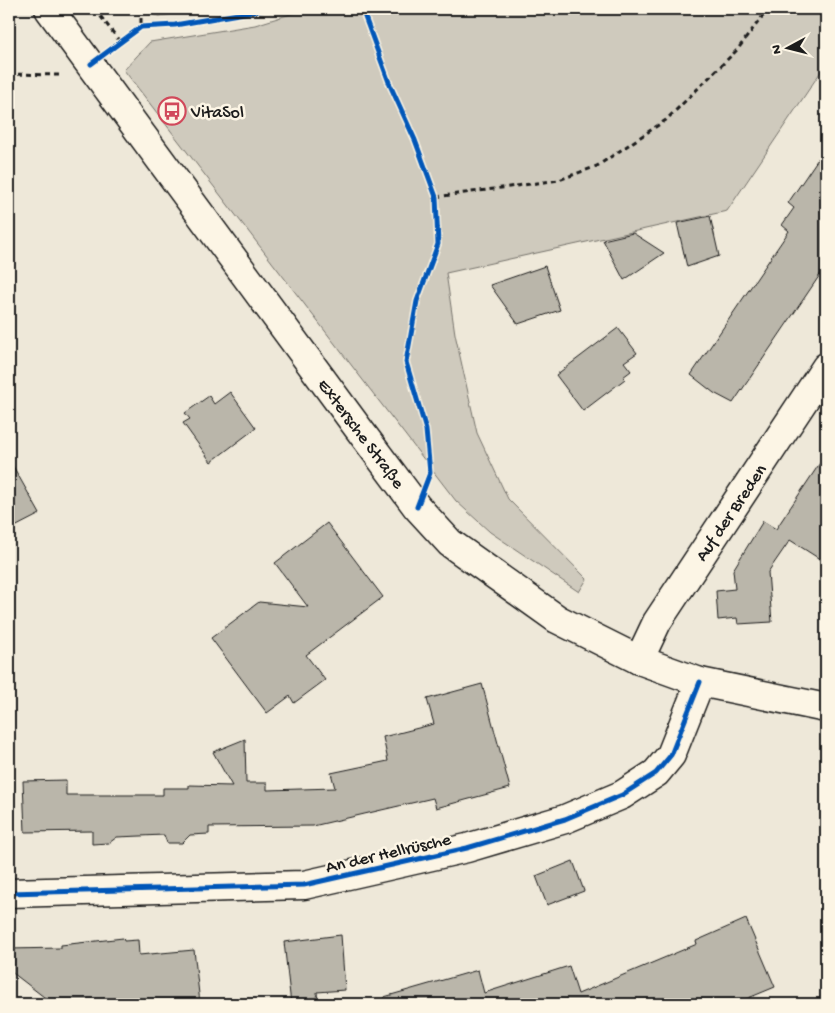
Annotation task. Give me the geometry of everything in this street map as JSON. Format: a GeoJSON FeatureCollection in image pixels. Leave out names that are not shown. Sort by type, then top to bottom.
{"type":"FeatureCollection","features":[{"type":"Feature","properties":{"kind":"street","name":"Extersche Straße"},"geometry":{"type":"LineString","coordinates":[[49,9],[358,428],[418,507],[450,543],[557,619],[639,660],[700,682],[826,708]]}},
{"type":"Feature","properties":{"kind":"street","name":"Auf der Breden"},"geometry":{"type":"LineString","coordinates":[[639,660],[657,622],[826,367]]}},
{"type":"Feature","properties":{"kind":"street","name":"An der Hellrüsche"},"geometry":{"type":"LineString","coordinates":[[9,892],[304,885],[467,848],[565,819],[622,795],[656,773],[671,755],[700,682]]}},
{"type":"Feature","properties":{"kind":"path"},"geometry":{"type":"LineString","coordinates":[[95,9],[121,43]]}},
{"type":"Feature","properties":{"kind":"path"},"geometry":{"type":"LineString","coordinates":[[141,9],[141,27]]}},
{"type":"Feature","properties":{"kind":"path"},"geometry":{"type":"LineString","coordinates":[[436,197],[559,180],[597,166],[666,120],[737,50],[768,9]]}},
{"type":"Feature","properties":{"kind":"path"},"geometry":{"type":"LineString","coordinates":[[9,74],[75,76],[91,64]]}},
{"type":"Feature","properties":{"kind":"shaded area"},"geometry":{"type":"Polygon","coordinates":[[[149,9],[214,9],[159,16],[154,15],[149,9]]]}},
{"type":"Feature","properties":{"kind":"shaded area"},"geometry":{"type":"Polygon","coordinates":[[[307,9],[826,9],[826,64],[727,211],[446,273],[455,334],[477,433],[508,499],[587,579],[579,592],[490,532],[456,501],[124,70],[150,42],[255,25],[307,9]]]}},
{"type":"Feature","properties":{"kind":"building"},"geometry":{"type":"Polygon","coordinates":[[[826,147],[826,266],[733,403],[714,393],[691,375],[789,231],[782,225],[794,208],[788,203],[826,147]]]}},
{"type":"Feature","properties":{"kind":"building"},"geometry":{"type":"Polygon","coordinates":[[[710,216],[719,256],[687,267],[677,223],[710,216]]]}},
{"type":"Feature","properties":{"kind":"building"},"geometry":{"type":"Polygon","coordinates":[[[633,233],[664,253],[624,280],[603,240],[633,233]]]}},
{"type":"Feature","properties":{"kind":"building"},"geometry":{"type":"Polygon","coordinates":[[[545,266],[560,310],[518,324],[490,285],[545,266]]]}},
{"type":"Feature","properties":{"kind":"building"},"geometry":{"type":"Polygon","coordinates":[[[618,328],[637,353],[624,362],[631,371],[623,377],[625,379],[583,411],[556,375],[618,328]]]}},
{"type":"Feature","properties":{"kind":"building"},"geometry":{"type":"Polygon","coordinates":[[[230,392],[256,428],[211,462],[183,423],[190,419],[185,413],[209,396],[214,404],[230,392]]]}},
{"type":"Feature","properties":{"kind":"building"},"geometry":{"type":"Polygon","coordinates":[[[826,454],[826,563],[790,540],[768,572],[772,622],[738,624],[737,618],[718,620],[716,591],[735,589],[733,570],[763,521],[776,529],[826,454]]]}},
{"type":"Feature","properties":{"kind":"building"},"geometry":{"type":"Polygon","coordinates":[[[9,459],[40,514],[9,530],[9,459]]]}},
{"type":"Feature","properties":{"kind":"building"},"geometry":{"type":"Polygon","coordinates":[[[327,523],[383,597],[306,655],[325,680],[294,703],[290,696],[267,713],[211,638],[259,602],[308,607],[275,563],[327,523]]]}},
{"type":"Feature","properties":{"kind":"building"},"geometry":{"type":"Polygon","coordinates":[[[482,684],[510,788],[436,808],[433,798],[313,826],[209,827],[209,834],[190,835],[182,843],[167,843],[164,835],[117,837],[109,843],[92,844],[92,831],[25,832],[23,781],[66,780],[66,795],[163,795],[163,788],[189,788],[189,785],[232,786],[213,752],[245,739],[246,783],[267,783],[267,790],[335,788],[331,773],[388,761],[383,737],[434,724],[427,699],[482,684]]]}},
{"type":"Feature","properties":{"kind":"building"},"geometry":{"type":"Polygon","coordinates":[[[573,861],[584,891],[547,905],[536,876],[573,861]]]}},
{"type":"Feature","properties":{"kind":"building"},"geometry":{"type":"Polygon","coordinates":[[[746,919],[775,987],[734,1004],[385,1004],[384,997],[478,970],[484,993],[569,966],[578,994],[697,944],[696,941],[746,919]]]}},
{"type":"Feature","properties":{"kind":"building"},"geometry":{"type":"Polygon","coordinates":[[[341,935],[345,990],[317,992],[318,1004],[291,1004],[284,942],[341,935]]]}},
{"type":"Feature","properties":{"kind":"building"},"geometry":{"type":"Polygon","coordinates":[[[123,938],[124,941],[138,940],[139,955],[194,950],[200,1003],[53,1004],[9,970],[9,949],[61,948],[61,945],[123,938]]]}},
{"type":"Feature","properties":{"kind":"cycle path"},"geometry":{"type":"LineString","coordinates":[[91,64],[141,27],[175,25],[267,9]]}},
{"type":"Feature","properties":{"kind":"cycle path"},"geometry":{"type":"LineString","coordinates":[[362,9],[390,85],[415,140],[436,197],[438,244],[417,301],[406,362],[426,430],[430,473],[417,507]]}},
{"type":"Feature","properties":{"kind":"cycle path"},"geometry":{"type":"LineString","coordinates":[[9,893],[304,885],[467,848],[565,819],[622,795],[656,773],[671,755],[700,682]]}},
{"type":"Feature","properties":{"kind":"place","name":"VitaSol"},"geometry":{"type":"Point","coordinates":[172,111]}}]}
